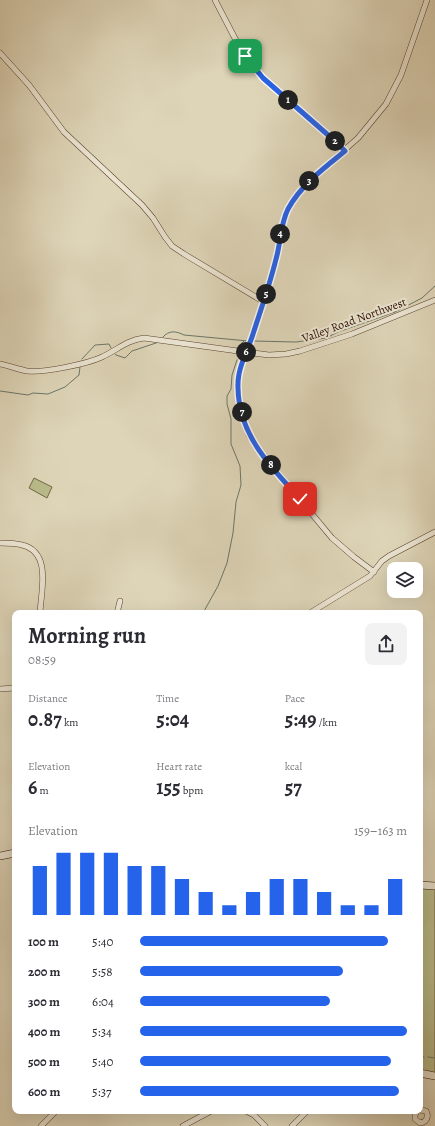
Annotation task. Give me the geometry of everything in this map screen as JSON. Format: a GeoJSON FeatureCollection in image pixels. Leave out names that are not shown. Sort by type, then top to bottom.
{"type":"FeatureCollection","features":[{"type":"Feature","properties":{"kind":"street"},"geometry":{"type":"LineString","coordinates":[[215,0],[240,48],[255,70],[345,151]]}},
{"type":"Feature","properties":{"kind":"street"},"geometry":{"type":"LineString","coordinates":[[374,572],[332,538],[254,444],[245,424],[238,396],[239,375],[245,352],[253,335],[264,302],[277,258],[282,224],[288,210],[307,183],[345,151],[378,116],[393,93],[401,75],[427,0]]}},
{"type":"Feature","properties":{"kind":"street"},"geometry":{"type":"LineString","coordinates":[[0,54],[29,85],[64,132],[142,205],[172,246],[264,302]]}},
{"type":"Feature","properties":{"kind":"street","name":"Valley Road Northwest"},"geometry":{"type":"LineString","coordinates":[[0,364],[21,370],[34,371],[82,364],[104,356],[127,342],[142,338],[276,355],[300,351],[352,334],[435,300]]}},
{"type":"Feature","properties":{"kind":"street"},"geometry":{"type":"LineString","coordinates":[[315,610],[367,578],[374,572],[382,561],[389,556],[435,532]]}},
{"type":"Feature","properties":{"kind":"street"},"geometry":{"type":"LineString","coordinates":[[0,543],[28,546],[37,554],[40,559],[43,572],[40,610]]}},
{"type":"Feature","properties":{"kind":"street"},"geometry":{"type":"LineString","coordinates":[[118,610],[120,601]]}},
{"type":"Feature","properties":{"kind":"street"},"geometry":{"type":"LineString","coordinates":[[0,689],[12,688]]}},
{"type":"Feature","properties":{"kind":"street"},"geometry":{"type":"LineString","coordinates":[[0,856],[12,854]]}},
{"type":"Feature","properties":{"kind":"street"},"geometry":{"type":"LineString","coordinates":[[423,885],[435,886]]}},
{"type":"Feature","properties":{"kind":"street"},"geometry":{"type":"LineString","coordinates":[[423,1074],[435,1076]]}},
{"type":"Feature","properties":{"kind":"street"},"geometry":{"type":"LineString","coordinates":[[416,1114],[415,1117],[420,1124],[426,1120],[428,1115],[426,1111],[423,1110]]}},
{"type":"Feature","properties":{"kind":"street"},"geometry":{"type":"LineString","coordinates":[[41,1126],[53,1114]]}},
{"type":"Feature","properties":{"kind":"street"},"geometry":{"type":"LineString","coordinates":[[183,1126],[205,1114]]}},
{"type":"Feature","properties":{"kind":"street"},"geometry":{"type":"LineString","coordinates":[[252,1114],[265,1126]]}},
{"type":"Feature","properties":{"kind":"street"},"geometry":{"type":"LineString","coordinates":[[292,1126],[304,1114]]}},
{"type":"Feature","properties":{"kind":"green space"},"geometry":{"type":"Polygon","coordinates":[[[34,478],[52,487],[47,498],[29,488],[34,478]]]}},
{"type":"Feature","properties":{"kind":"green space"},"geometry":{"type":"Polygon","coordinates":[[[423,885],[435,886],[435,1074],[423,1072],[423,885]]]}},
{"type":"Feature","properties":{"kind":"waterway"},"geometry":{"type":"LineString","coordinates":[[253,341],[296,342],[326,338],[338,332],[395,312],[422,298],[435,286]]}},
{"type":"Feature","properties":{"kind":"waterway"},"geometry":{"type":"LineString","coordinates":[[163,337],[168,333],[173,332],[184,335],[248,341]]}},
{"type":"Feature","properties":{"kind":"waterway"},"geometry":{"type":"LineString","coordinates":[[241,344],[244,341]]}},
{"type":"Feature","properties":{"kind":"waterway"},"geometry":{"type":"LineString","coordinates":[[115,354],[125,358],[132,351],[159,342]]}},
{"type":"Feature","properties":{"kind":"waterway"},"geometry":{"type":"LineString","coordinates":[[82,359],[95,345],[109,344],[111,348]]}},
{"type":"Feature","properties":{"kind":"waterway"},"geometry":{"type":"LineString","coordinates":[[205,610],[218,586],[227,563],[233,533],[236,502],[241,485],[240,466],[231,444],[231,419],[227,404],[227,396],[231,389],[232,375],[237,360]]}},
{"type":"Feature","properties":{"kind":"waterway"},"geometry":{"type":"LineString","coordinates":[[0,391],[28,395],[33,393],[48,394],[65,387],[79,375],[80,367]]}},
{"type":"Feature","properties":{"kind":"waterway"},"geometry":{"type":"LineString","coordinates":[[428,1057],[435,1058]]}},
{"type":"Feature","properties":{"kind":"route"},"geometry":{"type":"LineString","coordinates":[[245,56],[263,78],[345,151],[307,183],[291,204],[285,216],[282,224],[277,258],[264,302],[243,359],[239,375],[238,396],[240,408],[249,435],[261,453],[300,499]]}}]}
